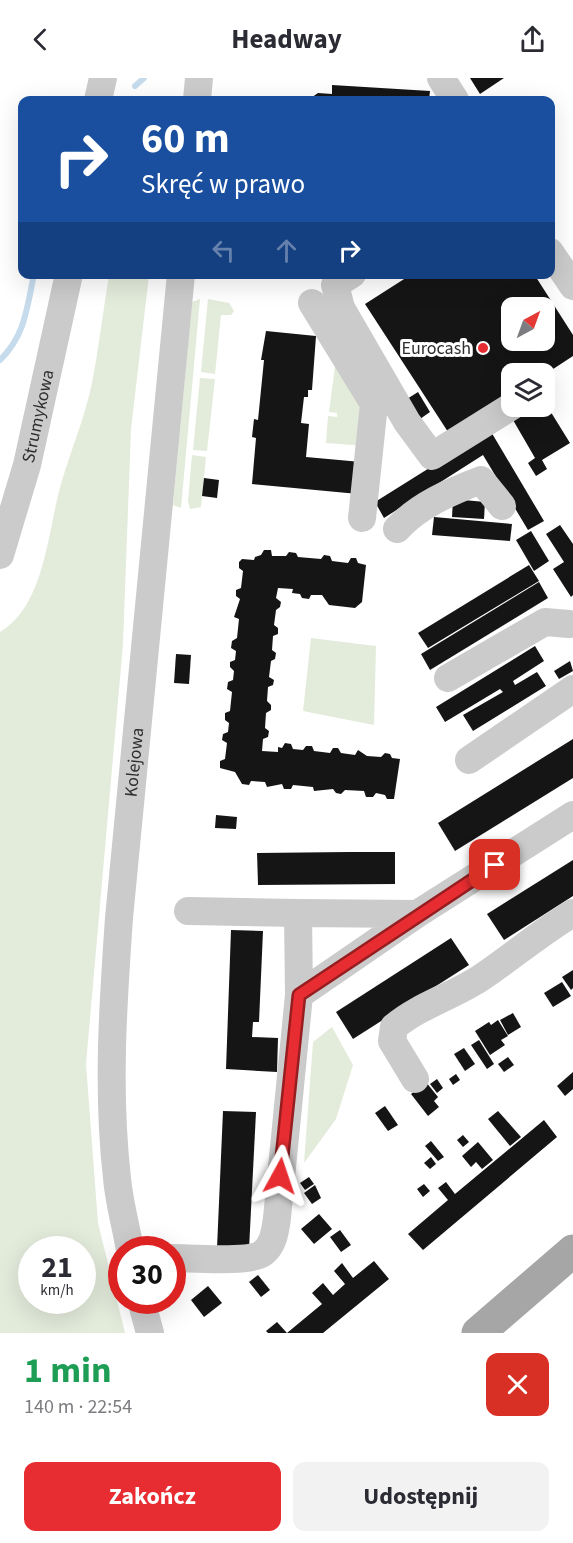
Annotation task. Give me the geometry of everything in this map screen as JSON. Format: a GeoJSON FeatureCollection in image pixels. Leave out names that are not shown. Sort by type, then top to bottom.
{"type":"FeatureCollection","features":[{"type":"Feature","properties":{"kind":"main road"},"geometry":{"type":"LineString","coordinates":[[478,1333],[573,1251]]}},
{"type":"Feature","properties":{"kind":"street"},"geometry":{"type":"LineString","coordinates":[[99,96],[103,78]]}},
{"type":"Feature","properties":{"kind":"street"},"geometry":{"type":"LineString","coordinates":[[197,96],[199,78]]}},
{"type":"Feature","properties":{"kind":"street"},"geometry":{"type":"LineString","coordinates":[[441,78],[452,96]]}},
{"type":"Feature","properties":{"kind":"street"},"geometry":{"type":"LineString","coordinates":[[559,252],[573,286]]}},
{"type":"Feature","properties":{"kind":"street","name":"Strumykowa"},"geometry":{"type":"LineString","coordinates":[[0,555],[27,465],[68,279]]}},
{"type":"Feature","properties":{"kind":"street","name":"Kolejowa"},"geometry":{"type":"LineString","coordinates":[[127,1236],[117,1179],[112,1113],[112,1023],[119,918],[181,279]]}},
{"type":"Feature","properties":{"kind":"street"},"geometry":{"type":"LineString","coordinates":[[344,279],[335,285],[341,308],[407,422],[432,456],[501,413]]}},
{"type":"Feature","properties":{"kind":"street"},"geometry":{"type":"LineString","coordinates":[[312,303],[374,404],[362,518]]}},
{"type":"Feature","properties":{"kind":"street"},"geometry":{"type":"LineString","coordinates":[[397,529],[407,518],[444,494],[481,480],[502,506]]}},
{"type":"Feature","properties":{"kind":"street"},"geometry":{"type":"LineString","coordinates":[[448,678],[545,622],[572,625]]}},
{"type":"Feature","properties":{"kind":"street"},"geometry":{"type":"LineString","coordinates":[[469,760],[573,689]]}},
{"type":"Feature","properties":{"kind":"street"},"geometry":{"type":"LineString","coordinates":[[299,995],[417,914],[573,815]]}},
{"type":"Feature","properties":{"kind":"street"},"geometry":{"type":"LineString","coordinates":[[188,911],[417,914]]}},
{"type":"Feature","properties":{"kind":"street"},"geometry":{"type":"LineString","coordinates":[[186,1258],[237,1258],[261,1255],[270,1246],[277,1218],[299,995],[298,912]]}},
{"type":"Feature","properties":{"kind":"street"},"geometry":{"type":"LineString","coordinates":[[415,1079],[392,1041],[394,1027],[406,1016],[481,978],[536,936],[573,913]]}},
{"type":"Feature","properties":{"kind":"street"},"geometry":{"type":"LineString","coordinates":[[145,1314],[150,1333]]}},
{"type":"Feature","properties":{"kind":"green space"},"geometry":{"type":"Polygon","coordinates":[[[108,279],[149,279],[131,429],[123,644],[86,1064],[98,1223],[108,1264],[108,1314],[120,1314],[125,1333],[0,1333],[0,632],[15,620],[27,604],[36,586],[48,544],[56,502],[92,383],[108,279]]]}},
{"type":"Feature","properties":{"kind":"green space"},"geometry":{"type":"Polygon","coordinates":[[[200,299],[181,508],[173,505],[192,302],[200,299]]]}},
{"type":"Feature","properties":{"kind":"green space"},"geometry":{"type":"Polygon","coordinates":[[[208,299],[229,303],[234,311],[231,315],[221,315],[215,374],[201,372],[208,299]]]}},
{"type":"Feature","properties":{"kind":"green space"},"geometry":{"type":"Polygon","coordinates":[[[337,352],[370,405],[366,446],[326,443],[328,416],[337,417],[337,413],[329,412],[337,352]]]}},
{"type":"Feature","properties":{"kind":"green space"},"geometry":{"type":"Polygon","coordinates":[[[200,378],[215,379],[207,451],[193,450],[200,378]]]}},
{"type":"Feature","properties":{"kind":"green space"},"geometry":{"type":"Polygon","coordinates":[[[192,455],[206,457],[201,507],[190,509],[188,501],[192,455]]]}},
{"type":"Feature","properties":{"kind":"green space"},"geometry":{"type":"Polygon","coordinates":[[[311,638],[376,646],[374,725],[303,711],[311,638]]]}},
{"type":"Feature","properties":{"kind":"green space"},"geometry":{"type":"Polygon","coordinates":[[[332,1027],[353,1065],[336,1119],[304,1163],[313,1042],[332,1027]]]}},
{"type":"Feature","properties":{"kind":"building"},"geometry":{"type":"Polygon","coordinates":[[[470,78],[504,78],[480,94],[470,78]]]}},
{"type":"Feature","properties":{"kind":"building"},"geometry":{"type":"Polygon","coordinates":[[[332,85],[430,91],[429,96],[314,96],[318,93],[332,94],[332,85]]]}},
{"type":"Feature","properties":{"kind":"building","name":"Eurocash"},"geometry":{"type":"Polygon","coordinates":[[[404,279],[537,279],[549,297],[501,297],[501,351],[555,351],[555,307],[573,335],[573,356],[555,368],[555,363],[501,363],[501,403],[450,435],[365,304],[404,279]]]}},
{"type":"Feature","properties":{"kind":"building"},"geometry":{"type":"Polygon","coordinates":[[[266,331],[316,336],[312,390],[308,390],[308,397],[304,397],[301,423],[309,424],[306,457],[361,462],[358,494],[252,484],[256,438],[252,437],[254,419],[258,420],[264,360],[261,360],[266,331]]]}},
{"type":"Feature","properties":{"kind":"building"},"geometry":{"type":"Polygon","coordinates":[[[418,392],[430,412],[420,419],[407,399],[418,392]]]}},
{"type":"Feature","properties":{"kind":"building"},"geometry":{"type":"Polygon","coordinates":[[[511,417],[554,417],[570,443],[542,460],[547,469],[536,476],[528,463],[535,458],[511,417]]]}},
{"type":"Feature","properties":{"kind":"building"},"geometry":{"type":"Polygon","coordinates":[[[490,430],[544,521],[528,530],[483,455],[384,518],[375,502],[490,430]]]}},
{"type":"Feature","properties":{"kind":"building"},"geometry":{"type":"Polygon","coordinates":[[[204,478],[219,480],[217,498],[202,496],[204,478]]]}},
{"type":"Feature","properties":{"kind":"building"},"geometry":{"type":"Polygon","coordinates":[[[453,499],[485,502],[484,519],[452,517],[453,499]]]}},
{"type":"Feature","properties":{"kind":"building"},"geometry":{"type":"Polygon","coordinates":[[[434,517],[512,524],[510,541],[432,535],[434,517]]]}},
{"type":"Feature","properties":{"kind":"building"},"geometry":{"type":"Polygon","coordinates":[[[560,525],[573,544],[573,595],[571,597],[553,569],[564,562],[546,534],[560,525]]]}},
{"type":"Feature","properties":{"kind":"building"},"geometry":{"type":"Polygon","coordinates":[[[531,531],[549,561],[534,571],[516,540],[531,531]]]}},
{"type":"Feature","properties":{"kind":"building"},"geometry":{"type":"Polygon","coordinates":[[[264,550],[271,550],[272,556],[286,556],[289,552],[296,553],[298,557],[321,559],[324,555],[330,556],[332,561],[348,563],[351,558],[356,558],[358,563],[366,565],[362,602],[355,608],[329,605],[322,595],[311,595],[309,599],[302,598],[300,594],[292,593],[293,589],[278,588],[276,598],[281,602],[280,607],[276,610],[274,625],[278,628],[278,634],[273,636],[272,650],[276,653],[275,659],[271,661],[269,677],[274,680],[273,685],[268,687],[267,701],[271,705],[271,710],[266,713],[265,728],[269,731],[268,737],[263,739],[262,751],[278,752],[278,747],[282,748],[285,743],[291,744],[293,749],[303,750],[306,746],[312,746],[314,751],[330,753],[333,748],[338,748],[341,753],[355,755],[358,750],[367,756],[381,757],[385,753],[390,754],[392,758],[400,759],[394,799],[387,799],[385,795],[376,793],[373,797],[366,797],[364,791],[345,790],[341,794],[336,793],[333,789],[314,791],[313,787],[293,785],[291,789],[284,789],[282,784],[267,787],[265,782],[251,781],[249,785],[242,784],[235,772],[220,768],[220,761],[225,759],[227,743],[222,740],[223,734],[228,732],[229,723],[225,720],[225,713],[230,711],[232,692],[227,689],[228,682],[233,680],[234,671],[230,667],[230,662],[235,660],[236,651],[231,648],[232,641],[237,638],[239,619],[234,617],[240,599],[236,596],[236,590],[241,588],[243,571],[239,568],[239,562],[242,559],[254,560],[264,550]]]}},
{"type":"Feature","properties":{"kind":"building"},"geometry":{"type":"Polygon","coordinates":[[[529,565],[539,581],[428,648],[418,633],[529,565]]]}},
{"type":"Feature","properties":{"kind":"building"},"geometry":{"type":"Polygon","coordinates":[[[539,582],[548,598],[430,670],[421,654],[539,582]]]}},
{"type":"Feature","properties":{"kind":"building"},"geometry":{"type":"Polygon","coordinates":[[[535,646],[544,661],[513,681],[515,685],[537,672],[546,686],[473,731],[463,715],[503,692],[500,689],[445,722],[436,707],[535,646]]]}},
{"type":"Feature","properties":{"kind":"building"},"geometry":{"type":"Polygon","coordinates":[[[176,654],[191,655],[189,684],[174,683],[176,654]]]}},
{"type":"Feature","properties":{"kind":"building"},"geometry":{"type":"Polygon","coordinates":[[[570,661],[573,671],[559,679],[554,671],[570,661]]]}},
{"type":"Feature","properties":{"kind":"building"},"geometry":{"type":"Polygon","coordinates":[[[573,739],[573,778],[455,851],[438,823],[573,739]]]}},
{"type":"Feature","properties":{"kind":"building"},"geometry":{"type":"Polygon","coordinates":[[[216,815],[237,817],[236,829],[215,828],[216,815]]]}},
{"type":"Feature","properties":{"kind":"building"},"geometry":{"type":"Polygon","coordinates":[[[395,852],[395,884],[258,885],[257,853],[395,852]]]}},
{"type":"Feature","properties":{"kind":"building"},"geometry":{"type":"Polygon","coordinates":[[[573,860],[573,896],[504,940],[487,914],[573,860]]]}},
{"type":"Feature","properties":{"kind":"building"},"geometry":{"type":"Polygon","coordinates":[[[231,930],[263,931],[259,1022],[253,1022],[252,1037],[278,1038],[277,1072],[226,1069],[231,930]]]}},
{"type":"Feature","properties":{"kind":"building"},"geometry":{"type":"Polygon","coordinates":[[[451,938],[469,965],[353,1039],[336,1012],[451,938]]]}},
{"type":"Feature","properties":{"kind":"building"},"geometry":{"type":"Polygon","coordinates":[[[573,970],[573,988],[571,990],[562,977],[573,970]]]}},
{"type":"Feature","properties":{"kind":"building"},"geometry":{"type":"Polygon","coordinates":[[[562,982],[571,996],[553,1007],[544,993],[562,982]]]}},
{"type":"Feature","properties":{"kind":"building"},"geometry":{"type":"Polygon","coordinates":[[[513,1013],[521,1027],[508,1035],[500,1020],[513,1013]]]}},
{"type":"Feature","properties":{"kind":"building"},"geometry":{"type":"Polygon","coordinates":[[[498,1020],[508,1036],[501,1040],[505,1045],[490,1055],[475,1031],[489,1022],[491,1025],[498,1020]]]}},
{"type":"Feature","properties":{"kind":"building"},"geometry":{"type":"Polygon","coordinates":[[[479,1040],[494,1064],[487,1069],[471,1045],[479,1040]]]}},
{"type":"Feature","properties":{"kind":"building"},"geometry":{"type":"Polygon","coordinates":[[[464,1048],[475,1064],[465,1071],[454,1054],[464,1048]]]}},
{"type":"Feature","properties":{"kind":"building"},"geometry":{"type":"Polygon","coordinates":[[[508,1057],[514,1065],[504,1072],[498,1064],[508,1057]]]}},
{"type":"Feature","properties":{"kind":"building"},"geometry":{"type":"Polygon","coordinates":[[[573,1072],[573,1089],[565,1096],[557,1086],[573,1072]]]}},
{"type":"Feature","properties":{"kind":"building"},"geometry":{"type":"Polygon","coordinates":[[[456,1074],[460,1080],[453,1085],[449,1079],[456,1074]]]}},
{"type":"Feature","properties":{"kind":"building"},"geometry":{"type":"Polygon","coordinates":[[[437,1079],[443,1088],[437,1093],[430,1084],[437,1079]]]}},
{"type":"Feature","properties":{"kind":"building"},"geometry":{"type":"Polygon","coordinates":[[[426,1082],[438,1097],[434,1101],[439,1107],[428,1116],[411,1094],[426,1082]]]}},
{"type":"Feature","properties":{"kind":"building"},"geometry":{"type":"Polygon","coordinates":[[[385,1106],[398,1125],[388,1131],[375,1113],[385,1106]]]}},
{"type":"Feature","properties":{"kind":"building"},"geometry":{"type":"Polygon","coordinates":[[[223,1111],[256,1112],[249,1249],[217,1248],[223,1111]]]}},
{"type":"Feature","properties":{"kind":"building"},"geometry":{"type":"Polygon","coordinates":[[[498,1111],[521,1137],[510,1146],[488,1119],[498,1111]]]}},
{"type":"Feature","properties":{"kind":"building"},"geometry":{"type":"Polygon","coordinates":[[[544,1120],[557,1137],[423,1250],[408,1234],[448,1200],[438,1188],[446,1182],[455,1194],[544,1120]]]}},
{"type":"Feature","properties":{"kind":"building"},"geometry":{"type":"Polygon","coordinates":[[[463,1135],[469,1142],[463,1147],[457,1140],[463,1135]]]}},
{"type":"Feature","properties":{"kind":"building"},"geometry":{"type":"Polygon","coordinates":[[[431,1141],[444,1157],[438,1161],[425,1146],[431,1141]]]}},
{"type":"Feature","properties":{"kind":"building"},"geometry":{"type":"Polygon","coordinates":[[[478,1142],[493,1160],[482,1169],[476,1162],[471,1167],[462,1156],[478,1142]]]}},
{"type":"Feature","properties":{"kind":"building"},"geometry":{"type":"Polygon","coordinates":[[[431,1157],[436,1164],[430,1169],[424,1163],[431,1157]]]}},
{"type":"Feature","properties":{"kind":"building"},"geometry":{"type":"Polygon","coordinates":[[[309,1177],[314,1184],[305,1190],[300,1183],[309,1177]]]}},
{"type":"Feature","properties":{"kind":"building"},"geometry":{"type":"Polygon","coordinates":[[[424,1184],[430,1191],[423,1197],[417,1189],[424,1184]]]}},
{"type":"Feature","properties":{"kind":"building"},"geometry":{"type":"Polygon","coordinates":[[[315,1185],[321,1198],[312,1204],[304,1193],[315,1185]]]}},
{"type":"Feature","properties":{"kind":"building"},"geometry":{"type":"Polygon","coordinates":[[[319,1214],[332,1229],[314,1244],[301,1229],[319,1214]]]}},
{"type":"Feature","properties":{"kind":"building"},"geometry":{"type":"Polygon","coordinates":[[[340,1230],[351,1245],[341,1252],[330,1237],[340,1230]]]}},
{"type":"Feature","properties":{"kind":"building"},"geometry":{"type":"Polygon","coordinates":[[[374,1261],[389,1279],[323,1333],[287,1333],[322,1304],[312,1293],[323,1283],[333,1295],[345,1284],[334,1271],[342,1263],[353,1278],[374,1261]]]}},
{"type":"Feature","properties":{"kind":"building"},"geometry":{"type":"Polygon","coordinates":[[[258,1275],[270,1290],[261,1297],[249,1282],[258,1275]]]}},
{"type":"Feature","properties":{"kind":"building"},"geometry":{"type":"Polygon","coordinates":[[[208,1286],[222,1303],[204,1317],[191,1300],[208,1286]]]}},
{"type":"Feature","properties":{"kind":"building"},"geometry":{"type":"Polygon","coordinates":[[[277,1322],[287,1333],[268,1333],[266,1331],[277,1322]]]}},
{"type":"Feature","properties":{"kind":"waterway"},"geometry":{"type":"LineString","coordinates":[[135,86],[144,78]]}},
{"type":"Feature","properties":{"kind":"waterway"},"geometry":{"type":"LineString","coordinates":[[0,360],[20,331],[33,279]]}},
{"type":"Feature","properties":{"kind":"place","name":"Eurocash"},"geometry":{"type":"Point","coordinates":[483,348]}},
{"type":"Feature","properties":{"kind":"route"},"geometry":{"type":"LineString","coordinates":[[280,1176],[299,995],[417,914],[495,865]]}}]}
